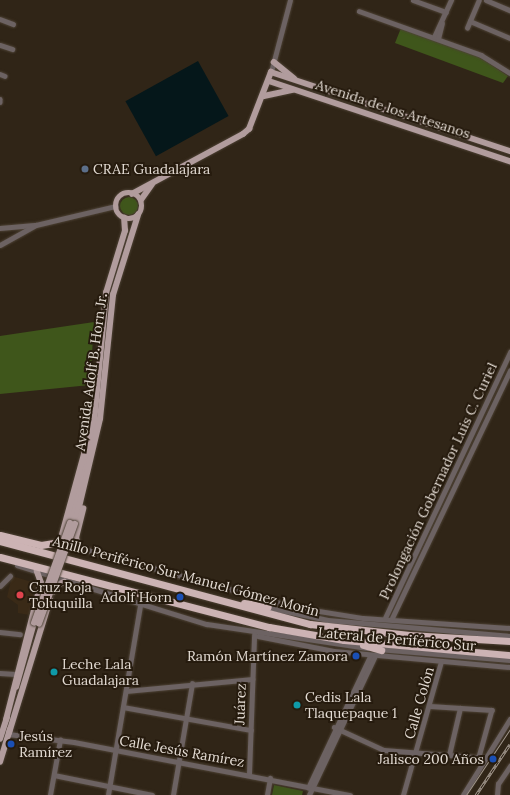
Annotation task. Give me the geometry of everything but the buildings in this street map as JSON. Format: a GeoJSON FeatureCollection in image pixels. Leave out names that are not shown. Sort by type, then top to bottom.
{"type":"FeatureCollection","features":[{"type":"Feature","properties":{"kind":"highway"},"geometry":{"type":"LineString","coordinates":[[0,535],[41,545],[60,542]]}},
{"type":"Feature","properties":{"kind":"highway","name":"Anillo Periférico Sur Manuel Gómez Morín"},"geometry":{"type":"LineString","coordinates":[[0,541],[278,617],[338,628],[510,641]]}},
{"type":"Feature","properties":{"kind":"highway","name":"Anillo Periférico Sur Manuel Gómez Morín"},"geometry":{"type":"LineString","coordinates":[[0,557],[228,618],[344,640],[510,655]]}},
{"type":"Feature","properties":{"kind":"highway"},"geometry":{"type":"LineString","coordinates":[[200,596],[268,608]]}},
{"type":"Feature","properties":{"kind":"highway"},"geometry":{"type":"LineString","coordinates":[[344,640],[381,650]]}},
{"type":"Feature","properties":{"kind":"main road"},"geometry":{"type":"LineString","coordinates":[[274,62],[297,81]]}},
{"type":"Feature","properties":{"kind":"main road"},"geometry":{"type":"LineString","coordinates":[[154,182],[141,200],[138,215],[124,218],[116,206],[121,196],[132,194],[154,182],[243,134],[264,96],[271,72]]}},
{"type":"Feature","properties":{"kind":"main road","name":"Avenida de los Artesanos"},"geometry":{"type":"LineString","coordinates":[[271,72],[510,151]]}},
{"type":"Feature","properties":{"kind":"main road","name":"Avenida de los Artesanos"},"geometry":{"type":"LineString","coordinates":[[269,80],[510,161]]}},
{"type":"Feature","properties":{"kind":"main road"},"geometry":{"type":"LineString","coordinates":[[264,96],[294,89]]}},
{"type":"Feature","properties":{"kind":"main road"},"geometry":{"type":"LineString","coordinates":[[354,109],[357,101]]}},
{"type":"Feature","properties":{"kind":"main road"},"geometry":{"type":"LineString","coordinates":[[404,125],[406,116]]}},
{"type":"Feature","properties":{"kind":"main road"},"geometry":{"type":"LineString","coordinates":[[132,194],[141,200]]}},
{"type":"Feature","properties":{"kind":"main road","name":"Avenida Adolf B. Horn Jr."},"geometry":{"type":"LineString","coordinates":[[0,736],[72,523],[97,419],[113,295],[138,215]]}},
{"type":"Feature","properties":{"kind":"main road","name":"Avenida Adolf B. Horn Jr."},"geometry":{"type":"LineString","coordinates":[[97,419],[106,293],[125,231],[124,218]]}},
{"type":"Feature","properties":{"kind":"main road"},"geometry":{"type":"LineString","coordinates":[[60,542],[88,429],[97,419],[102,431],[76,534],[79,549]]}},
{"type":"Feature","properties":{"kind":"main road"},"geometry":{"type":"LineString","coordinates":[[63,531],[76,534]]}},
{"type":"Feature","properties":{"kind":"main road"},"geometry":{"type":"LineString","coordinates":[[6,720],[15,674],[41,580],[37,572]]}},
{"type":"Feature","properties":{"kind":"main road"},"geometry":{"type":"LineString","coordinates":[[8,734],[50,599],[55,586],[64,582]]}},
{"type":"Feature","properties":{"kind":"main road"},"geometry":{"type":"LineString","coordinates":[[37,596],[46,592],[50,599]]}},
{"type":"Feature","properties":{"kind":"main road"},"geometry":{"type":"LineString","coordinates":[[32,615],[45,619]]}},
{"type":"Feature","properties":{"kind":"main road","name":"Avenida Adolf B. Horn Jr."},"geometry":{"type":"LineString","coordinates":[[0,762],[37,624]]}},
{"type":"Feature","properties":{"kind":"street"},"geometry":{"type":"LineString","coordinates":[[271,72],[290,0]]}},
{"type":"Feature","properties":{"kind":"street"},"geometry":{"type":"LineString","coordinates":[[413,0],[446,12]]}},
{"type":"Feature","properties":{"kind":"street"},"geometry":{"type":"LineString","coordinates":[[436,38],[451,0]]}},
{"type":"Feature","properties":{"kind":"street"},"geometry":{"type":"LineString","coordinates":[[467,28],[479,0]]}},
{"type":"Feature","properties":{"kind":"street"},"geometry":{"type":"LineString","coordinates":[[486,0],[510,10]]}},
{"type":"Feature","properties":{"kind":"street"},"geometry":{"type":"LineString","coordinates":[[359,11],[481,55],[510,73]]}},
{"type":"Feature","properties":{"kind":"street"},"geometry":{"type":"LineString","coordinates":[[0,19],[13,24]]}},
{"type":"Feature","properties":{"kind":"street"},"geometry":{"type":"LineString","coordinates":[[470,21],[510,38]]}},
{"type":"Feature","properties":{"kind":"street"},"geometry":{"type":"LineString","coordinates":[[0,45],[12,49]]}},
{"type":"Feature","properties":{"kind":"street"},"geometry":{"type":"LineString","coordinates":[[0,228],[36,225],[116,206]]}},
{"type":"Feature","properties":{"kind":"street"},"geometry":{"type":"LineString","coordinates":[[0,245],[36,225]]}},
{"type":"Feature","properties":{"kind":"street","name":"Prolongación Gobernador Luis C. Curiel"},"geometry":{"type":"LineString","coordinates":[[385,618],[510,352]]}},
{"type":"Feature","properties":{"kind":"street","name":"Prolongación Gobernador Luis C. Curiel"},"geometry":{"type":"LineString","coordinates":[[392,618],[510,371]]}},
{"type":"Feature","properties":{"kind":"street"},"geometry":{"type":"LineString","coordinates":[[60,542],[79,549],[236,594],[333,614],[510,628]]}},
{"type":"Feature","properties":{"kind":"street"},"geometry":{"type":"LineString","coordinates":[[0,557],[64,582],[140,605],[293,645],[370,656],[510,668]]}},
{"type":"Feature","properties":{"kind":"street"},"geometry":{"type":"LineString","coordinates":[[0,586],[10,576]]}},
{"type":"Feature","properties":{"kind":"street","name":"Lateral de Periférico Sur"},"geometry":{"type":"LineString","coordinates":[[236,594],[268,608],[328,620],[510,636]]}},
{"type":"Feature","properties":{"kind":"street"},"geometry":{"type":"LineString","coordinates":[[108,795],[140,605]]}},
{"type":"Feature","properties":{"kind":"street","name":"Lateral de Periférico Sur"},"geometry":{"type":"LineString","coordinates":[[237,630],[381,650],[510,660]]}},
{"type":"Feature","properties":{"kind":"street"},"geometry":{"type":"LineString","coordinates":[[0,632],[20,634]]}},
{"type":"Feature","properties":{"kind":"street","name":"Juárez"},"geometry":{"type":"LineString","coordinates":[[249,774],[254,635]]}},
{"type":"Feature","properties":{"kind":"street"},"geometry":{"type":"LineString","coordinates":[[309,795],[308,787],[322,754],[370,656]]}},
{"type":"Feature","properties":{"kind":"street"},"geometry":{"type":"LineString","coordinates":[[309,795],[375,656]]}},
{"type":"Feature","properties":{"kind":"street","name":"Calle Colón"},"geometry":{"type":"LineString","coordinates":[[403,795],[430,706],[441,662]]}},
{"type":"Feature","properties":{"kind":"street"},"geometry":{"type":"LineString","coordinates":[[0,674],[15,674]]}},
{"type":"Feature","properties":{"kind":"street"},"geometry":{"type":"LineString","coordinates":[[126,691],[192,684],[252,680]]}},
{"type":"Feature","properties":{"kind":"street"},"geometry":{"type":"LineString","coordinates":[[173,795],[192,684]]}},
{"type":"Feature","properties":{"kind":"street"},"geometry":{"type":"LineString","coordinates":[[430,706],[492,710],[479,757]]}},
{"type":"Feature","properties":{"kind":"street"},"geometry":{"type":"LineString","coordinates":[[123,707],[251,730]]}},
{"type":"Feature","properties":{"kind":"street"},"geometry":{"type":"LineString","coordinates":[[449,755],[460,708]]}},
{"type":"Feature","properties":{"kind":"street"},"geometry":{"type":"LineString","coordinates":[[463,795],[510,719]]}},
{"type":"Feature","properties":{"kind":"street"},"geometry":{"type":"LineString","coordinates":[[334,727],[379,748],[486,758]]}},
{"type":"Feature","properties":{"kind":"street","name":"Calle Jesús Ramírez"},"geometry":{"type":"LineString","coordinates":[[8,734],[60,740],[179,761],[350,795]]}},
{"type":"Feature","properties":{"kind":"street"},"geometry":{"type":"LineString","coordinates":[[50,795],[60,740]]}},
{"type":"Feature","properties":{"kind":"street"},"geometry":{"type":"LineString","coordinates":[[322,754],[328,756]]}},
{"type":"Feature","properties":{"kind":"street"},"geometry":{"type":"LineString","coordinates":[[497,795],[498,784],[510,766]]}},
{"type":"Feature","properties":{"kind":"street"},"geometry":{"type":"LineString","coordinates":[[54,775],[152,795]]}},
{"type":"Feature","properties":{"kind":"street"},"geometry":{"type":"LineString","coordinates":[[267,795],[270,778]]}},
{"type":"Feature","properties":{"kind":"shaded area"},"geometry":{"type":"Polygon","coordinates":[[[198,61],[229,116],[156,156],[125,101],[198,61]]]}},
{"type":"Feature","properties":{"kind":"shaded area","name":"Cruz Roja Toluquilla"},"geometry":{"type":"Polygon","coordinates":[[[12,576],[35,583],[29,615],[18,613],[18,605],[7,597],[12,576]]]}},
{"type":"Feature","properties":{"kind":"green space"},"geometry":{"type":"Polygon","coordinates":[[[401,28],[478,56],[508,76],[503,83],[395,43],[401,28]]]}},
{"type":"Feature","properties":{"kind":"green space"},"geometry":{"type":"Polygon","coordinates":[[[125,197],[133,197],[138,202],[136,213],[133,215],[125,215],[120,210],[120,202],[125,197]]]}},
{"type":"Feature","properties":{"kind":"green space"},"geometry":{"type":"Polygon","coordinates":[[[94,322],[90,385],[0,394],[0,336],[94,322]]]}},
{"type":"Feature","properties":{"kind":"green space"},"geometry":{"type":"Polygon","coordinates":[[[274,785],[303,791],[302,795],[272,795],[274,785]]]}},
{"type":"Feature","properties":{"kind":"tram line"},"geometry":{"type":"LineString","coordinates":[[466,795],[510,729]]}},
{"type":"Feature","properties":{"kind":"railway"},"geometry":{"type":"LineString","coordinates":[[476,795],[510,744]]}},
{"type":"Feature","properties":{"kind":"place","name":"CRAE Guadalajara"},"geometry":{"type":"Point","coordinates":[85,169]}},
{"type":"Feature","properties":{"kind":"place","name":"Cruz Roja Toluquilla"},"geometry":{"type":"Point","coordinates":[20,595]}},
{"type":"Feature","properties":{"kind":"place","name":"Adolf Horn"},"geometry":{"type":"Point","coordinates":[180,597]}},
{"type":"Feature","properties":{"kind":"place","name":"Ramón Martínez Zamora"},"geometry":{"type":"Point","coordinates":[356,656]}},
{"type":"Feature","properties":{"kind":"place","name":"Leche Lala Guadalajara"},"geometry":{"type":"Point","coordinates":[54,672]}},
{"type":"Feature","properties":{"kind":"place","name":"Cedis Lala Tlaquepaque 1"},"geometry":{"type":"Point","coordinates":[297,705]}},
{"type":"Feature","properties":{"kind":"place","name":"Jesús Ramírez"},"geometry":{"type":"Point","coordinates":[11,744]}},
{"type":"Feature","properties":{"kind":"place","name":"Jalisco 200 Años"},"geometry":{"type":"Point","coordinates":[493,759]}}]}
